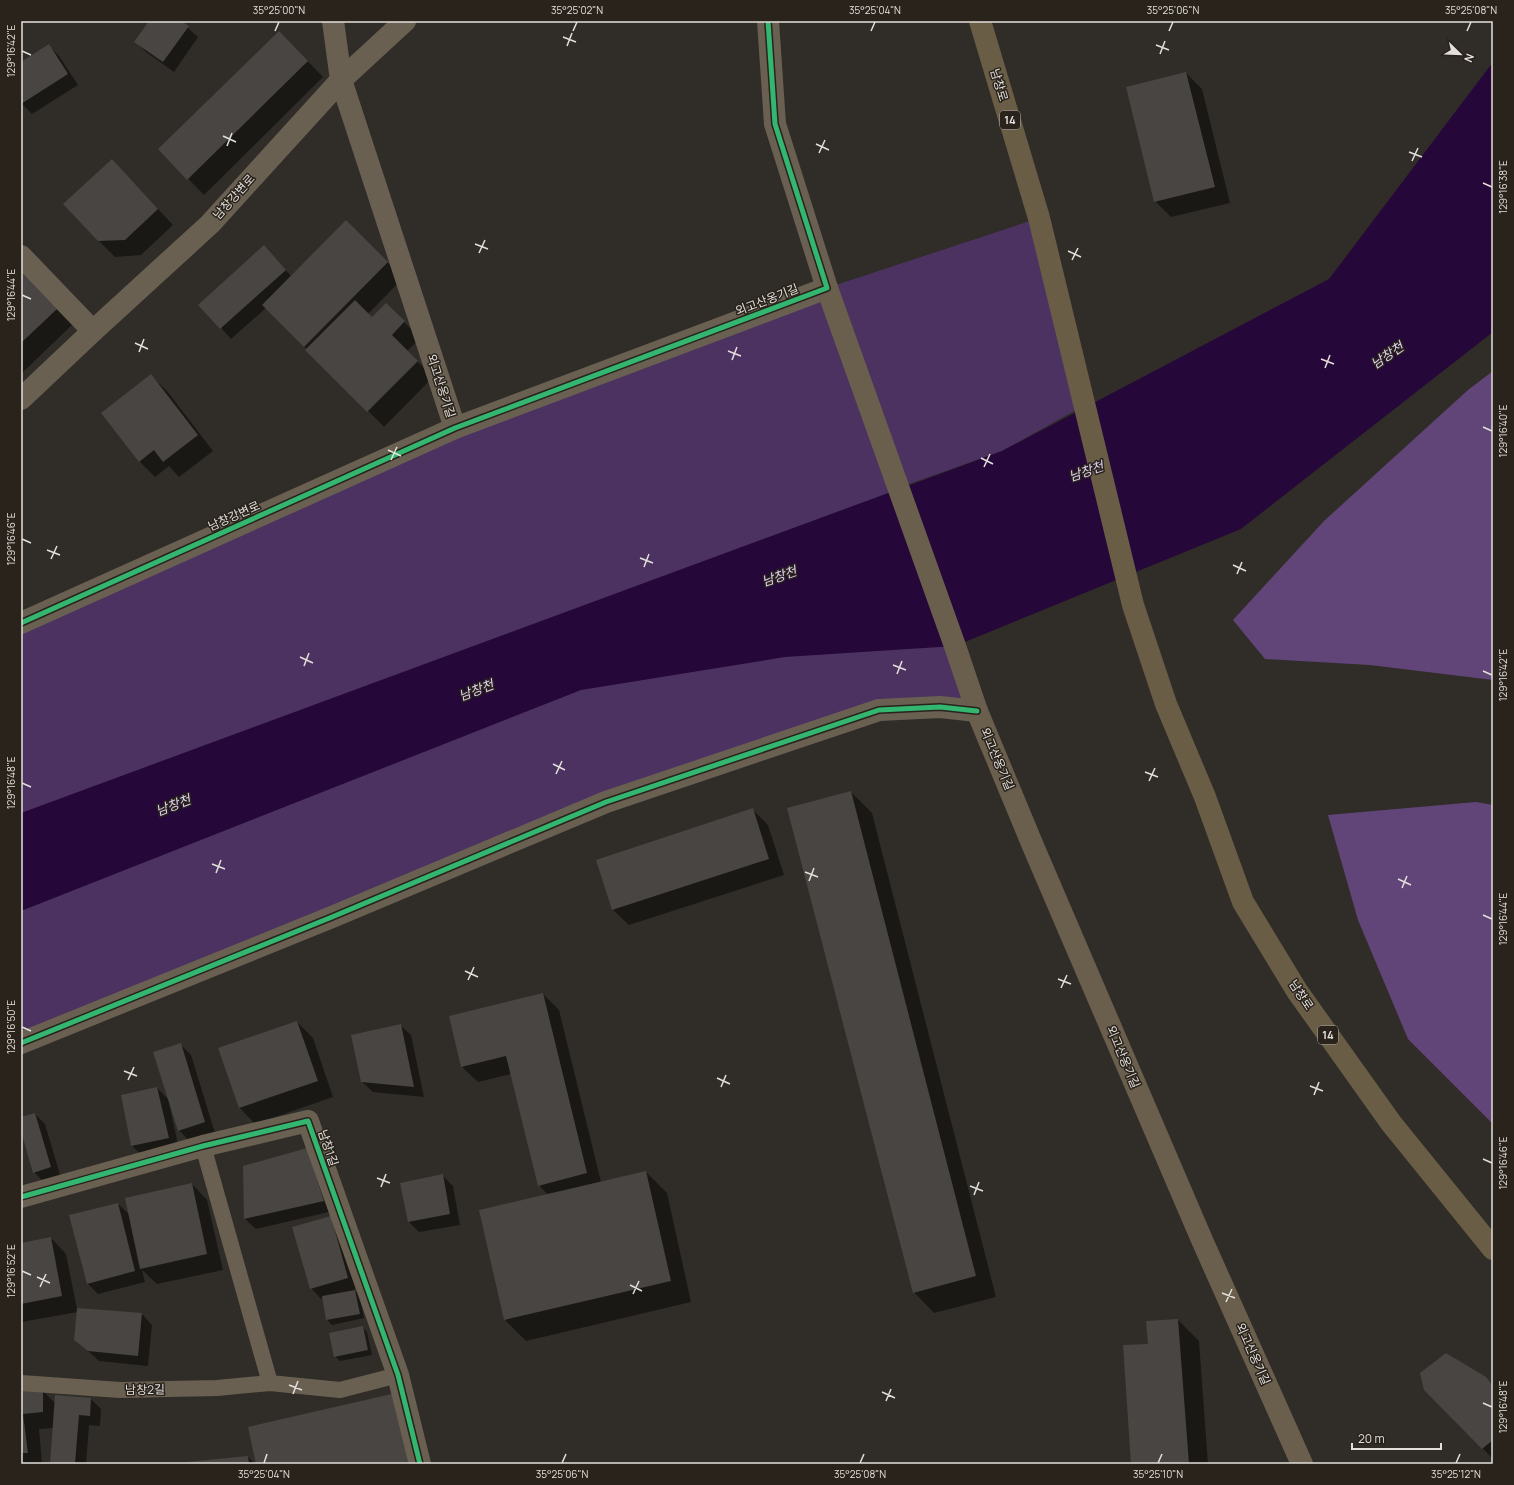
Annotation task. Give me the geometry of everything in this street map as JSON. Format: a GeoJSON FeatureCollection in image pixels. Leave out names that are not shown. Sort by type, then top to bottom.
{"type":"FeatureCollection","features":[{"type":"Feature","properties":{"kind":"main road","name":"남창로"},"geometry":{"type":"LineString","coordinates":[[980,21],[1040,218],[1134,604],[1166,704],[1205,797],[1243,902],[1297,990],[1391,1123],[1493,1249]]}},
{"type":"Feature","properties":{"kind":"main road","name":"외고산옹기길"},"geometry":{"type":"LineString","coordinates":[[827,288],[977,711],[1033,846],[1199,1233],[1302,1464]]}},
{"type":"Feature","properties":{"kind":"street","name":"외고산옹기길"},"geometry":{"type":"LineString","coordinates":[[333,21],[341,80],[455,428],[827,288]]}},
{"type":"Feature","properties":{"kind":"street","name":"남창강변로"},"geometry":{"type":"LineString","coordinates":[[21,399],[210,224],[341,80],[406,21]]}},
{"type":"Feature","properties":{"kind":"street"},"geometry":{"type":"LineString","coordinates":[[768,21],[775,124],[827,288]]}},
{"type":"Feature","properties":{"kind":"street"},"geometry":{"type":"LineString","coordinates":[[21,256],[93,331]]}},
{"type":"Feature","properties":{"kind":"street","name":"남창강변로"},"geometry":{"type":"LineString","coordinates":[[21,623],[455,428]]}},
{"type":"Feature","properties":{"kind":"street"},"geometry":{"type":"LineString","coordinates":[[21,1043],[332,918],[606,802],[878,710],[940,707],[977,711]]}},
{"type":"Feature","properties":{"kind":"street","name":"남창1길"},"geometry":{"type":"LineString","coordinates":[[21,1197],[203,1146],[308,1120],[398,1375],[420,1464]]}},
{"type":"Feature","properties":{"kind":"lane"},"geometry":{"type":"LineString","coordinates":[[203,1146],[270,1383]]}},
{"type":"Feature","properties":{"kind":"lane","name":"남창2길"},"geometry":{"type":"LineString","coordinates":[[21,1383],[120,1390],[217,1388],[270,1383],[340,1390],[398,1375]]}},
{"type":"Feature","properties":{"kind":"shaded area"},"geometry":{"type":"Polygon","coordinates":[[[1039,218],[1085,405],[1002,451],[898,488],[977,711],[878,710],[606,802],[21,1042],[21,623],[455,428],[827,288],[1039,218]]]}},
{"type":"Feature","properties":{"kind":"shaded area"},"geometry":{"type":"Polygon","coordinates":[[[1493,371],[1493,680],[1370,665],[1265,659],[1233,620],[1324,521],[1468,390],[1493,371]]]}},
{"type":"Feature","properties":{"kind":"shaded area"},"geometry":{"type":"Polygon","coordinates":[[[1476,802],[1493,805],[1493,1124],[1408,1039],[1358,920],[1328,815],[1476,802]]]}},
{"type":"Feature","properties":{"kind":"water","name":"남창천"},"geometry":{"type":"Polygon","coordinates":[[[1493,62],[1493,332],[1241,529],[955,646],[785,657],[581,690],[21,911],[21,813],[1002,451],[1329,279],[1493,62]]]}},
{"type":"Feature","properties":{"kind":"building"},"geometry":{"type":"Polygon","coordinates":[[[149,21],[181,21],[189,26],[163,62],[134,42],[149,21]]]}},
{"type":"Feature","properties":{"kind":"building"},"geometry":{"type":"Polygon","coordinates":[[[279,31],[308,61],[187,180],[158,149],[279,31]]]}},
{"type":"Feature","properties":{"kind":"building"},"geometry":{"type":"Polygon","coordinates":[[[49,44],[68,74],[21,104],[21,62],[49,44]]]}},
{"type":"Feature","properties":{"kind":"building"},"geometry":{"type":"Polygon","coordinates":[[[1186,72],[1215,187],[1154,202],[1126,87],[1186,72]]]}},
{"type":"Feature","properties":{"kind":"building"},"geometry":{"type":"Polygon","coordinates":[[[112,159],[158,209],[125,240],[98,241],[63,204],[112,159]]]}},
{"type":"Feature","properties":{"kind":"building"},"geometry":{"type":"Polygon","coordinates":[[[346,220],[388,262],[304,347],[262,305],[346,220]]]}},
{"type":"Feature","properties":{"kind":"building"},"geometry":{"type":"Polygon","coordinates":[[[264,245],[286,270],[220,329],[198,305],[264,245]]]}},
{"type":"Feature","properties":{"kind":"building"},"geometry":{"type":"Polygon","coordinates":[[[21,272],[57,309],[21,343],[21,272]]]}},
{"type":"Feature","properties":{"kind":"building"},"geometry":{"type":"Polygon","coordinates":[[[355,300],[372,317],[386,303],[405,321],[392,335],[418,361],[367,412],[305,350],[355,300]]]}},
{"type":"Feature","properties":{"kind":"building"},"geometry":{"type":"Polygon","coordinates":[[[151,374],[198,435],[163,462],[154,450],[139,462],[101,413],[151,374]]]}},
{"type":"Feature","properties":{"kind":"building"},"geometry":{"type":"Polygon","coordinates":[[[851,791],[976,1276],[913,1293],[787,808],[851,791]]]}},
{"type":"Feature","properties":{"kind":"building"},"geometry":{"type":"Polygon","coordinates":[[[753,808],[769,859],[612,910],[596,860],[753,808]]]}},
{"type":"Feature","properties":{"kind":"building"},"geometry":{"type":"Polygon","coordinates":[[[543,993],[587,1173],[538,1186],[506,1056],[461,1067],[449,1016],[543,993]]]}},
{"type":"Feature","properties":{"kind":"building"},"geometry":{"type":"Polygon","coordinates":[[[297,1021],[318,1081],[239,1108],[218,1048],[297,1021]]]}},
{"type":"Feature","properties":{"kind":"building"},"geometry":{"type":"Polygon","coordinates":[[[401,1024],[414,1087],[361,1082],[351,1035],[401,1024]]]}},
{"type":"Feature","properties":{"kind":"building"},"geometry":{"type":"Polygon","coordinates":[[[181,1043],[205,1122],[178,1131],[153,1052],[181,1043]]]}},
{"type":"Feature","properties":{"kind":"building"},"geometry":{"type":"Polygon","coordinates":[[[157,1087],[169,1138],[131,1146],[121,1095],[157,1087]]]}},
{"type":"Feature","properties":{"kind":"building"},"geometry":{"type":"Polygon","coordinates":[[[35,1113],[51,1167],[33,1173],[21,1131],[21,1117],[35,1113]]]}},
{"type":"Feature","properties":{"kind":"building"},"geometry":{"type":"Polygon","coordinates":[[[307,1148],[324,1201],[244,1219],[243,1166],[307,1148]]]}},
{"type":"Feature","properties":{"kind":"building"},"geometry":{"type":"Polygon","coordinates":[[[646,1171],[671,1281],[504,1320],[479,1210],[646,1171]]]}},
{"type":"Feature","properties":{"kind":"building"},"geometry":{"type":"Polygon","coordinates":[[[443,1174],[450,1214],[408,1222],[400,1183],[443,1174]]]}},
{"type":"Feature","properties":{"kind":"building"},"geometry":{"type":"Polygon","coordinates":[[[192,1183],[207,1254],[140,1269],[125,1198],[192,1183]]]}},
{"type":"Feature","properties":{"kind":"building"},"geometry":{"type":"Polygon","coordinates":[[[118,1203],[135,1271],[87,1284],[69,1215],[118,1203]]]}},
{"type":"Feature","properties":{"kind":"building"},"geometry":{"type":"Polygon","coordinates":[[[331,1216],[348,1278],[310,1289],[292,1227],[331,1216]]]}},
{"type":"Feature","properties":{"kind":"building"},"geometry":{"type":"Polygon","coordinates":[[[51,1237],[62,1296],[21,1304],[21,1243],[51,1237]]]}},
{"type":"Feature","properties":{"kind":"building"},"geometry":{"type":"Polygon","coordinates":[[[355,1290],[360,1314],[326,1320],[322,1296],[355,1290]]]}},
{"type":"Feature","properties":{"kind":"building"},"geometry":{"type":"Polygon","coordinates":[[[77,1308],[142,1313],[138,1356],[88,1351],[74,1340],[77,1308]]]}},
{"type":"Feature","properties":{"kind":"building"},"geometry":{"type":"Polygon","coordinates":[[[1178,1319],[1189,1464],[1131,1464],[1123,1345],[1148,1344],[1146,1321],[1178,1319]]]}},
{"type":"Feature","properties":{"kind":"building"},"geometry":{"type":"Polygon","coordinates":[[[363,1326],[368,1350],[334,1357],[329,1333],[363,1326]]]}},
{"type":"Feature","properties":{"kind":"building"},"geometry":{"type":"Polygon","coordinates":[[[1446,1353],[1486,1377],[1493,1386],[1493,1440],[1482,1449],[1424,1390],[1420,1373],[1446,1353]]]}},
{"type":"Feature","properties":{"kind":"building"},"geometry":{"type":"Polygon","coordinates":[[[21,1388],[43,1390],[43,1412],[23,1414],[28,1453],[21,1453],[21,1388]]]}},
{"type":"Feature","properties":{"kind":"building"},"geometry":{"type":"Polygon","coordinates":[[[396,1393],[412,1464],[256,1464],[248,1427],[396,1393]]]}},
{"type":"Feature","properties":{"kind":"building"},"geometry":{"type":"Polygon","coordinates":[[[55,1395],[91,1398],[90,1416],[79,1415],[75,1464],[50,1464],[55,1395]]]}},
{"type":"Feature","properties":{"kind":"building"},"geometry":{"type":"Polygon","coordinates":[[[248,1456],[249,1464],[177,1464],[177,1463],[248,1456]]]}},
{"type":"Feature","properties":{"kind":"cycle path"},"geometry":{"type":"LineString","coordinates":[[21,623],[455,428],[827,288],[775,124],[768,21]]}},
{"type":"Feature","properties":{"kind":"cycle path"},"geometry":{"type":"LineString","coordinates":[[21,1043],[332,917],[606,802],[879,710],[940,707],[977,711]]}},
{"type":"Feature","properties":{"kind":"cycle path"},"geometry":{"type":"LineString","coordinates":[[21,1197],[203,1146],[308,1121],[398,1375],[420,1464]]}}]}
